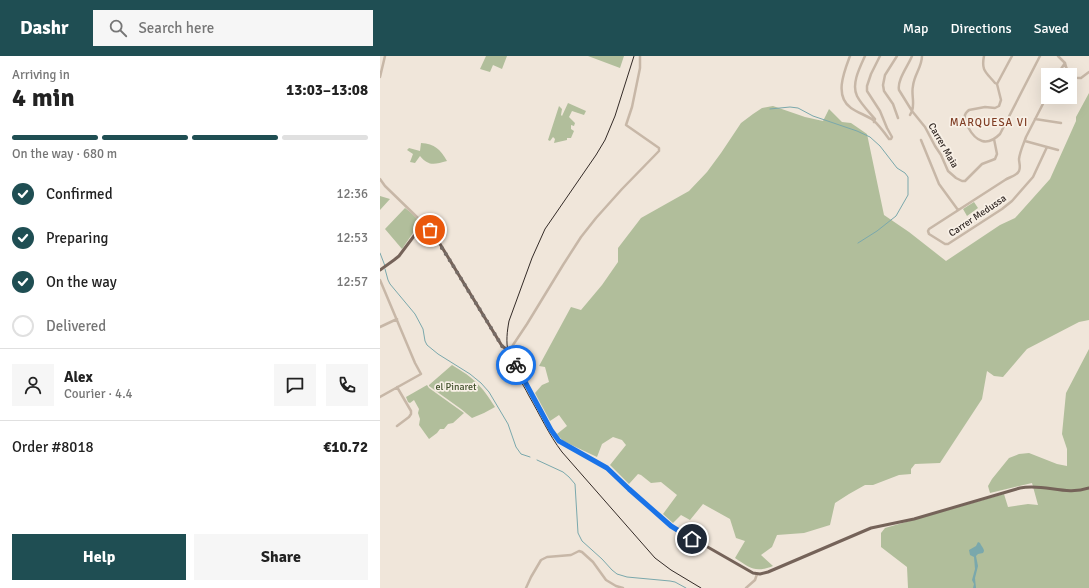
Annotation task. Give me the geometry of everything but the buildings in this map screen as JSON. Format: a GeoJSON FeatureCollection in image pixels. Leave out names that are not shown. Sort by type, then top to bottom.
{"type":"FeatureCollection","features":[{"type":"Feature","properties":{"kind":"main road"},"geometry":{"type":"LineString","coordinates":[[380,270],[399,256],[416,231],[422,226],[428,228],[436,237],[502,346],[510,352],[551,430],[559,441],[607,468],[671,526],[746,570],[757,574],[768,572],[871,528],[914,519],[1020,488],[1036,486],[1071,491],[1089,488]]}},
{"type":"Feature","properties":{"kind":"street"},"geometry":{"type":"LineString","coordinates":[[380,77],[385,56]]}},
{"type":"Feature","properties":{"kind":"street"},"geometry":{"type":"LineString","coordinates":[[510,352],[581,237],[622,189],[659,151],[659,148],[626,125],[632,107],[640,68],[640,56]]}},
{"type":"Feature","properties":{"kind":"street"},"geometry":{"type":"LineString","coordinates":[[850,56],[842,84],[843,99],[849,107],[874,122],[889,139],[891,139],[892,137],[880,111],[867,91],[871,74],[880,56]]}},
{"type":"Feature","properties":{"kind":"street"},"geometry":{"type":"LineString","coordinates":[[865,56],[857,79],[856,94],[875,120],[874,122]]}},
{"type":"Feature","properties":{"kind":"street"},"geometry":{"type":"LineString","coordinates":[[897,56],[885,75],[883,85],[884,91],[893,104],[898,118]]}},
{"type":"Feature","properties":{"kind":"street"},"geometry":{"type":"LineString","coordinates":[[912,56],[898,86],[912,111]]}},
{"type":"Feature","properties":{"kind":"street"},"geometry":{"type":"LineString","coordinates":[[910,115],[913,107],[913,85],[922,63],[922,56]]}},
{"type":"Feature","properties":{"kind":"street"},"geometry":{"type":"LineString","coordinates":[[984,56],[982,64],[983,69],[997,84],[1001,100],[999,106],[995,108],[986,107],[968,111],[965,114],[965,118],[969,129],[977,139],[985,142],[994,139],[1000,134],[1040,56]]}},
{"type":"Feature","properties":{"kind":"street"},"geometry":{"type":"LineString","coordinates":[[997,84],[1012,56]]}},
{"type":"Feature","properties":{"kind":"street"},"geometry":{"type":"LineString","coordinates":[[1058,56],[1065,63],[1069,73],[1077,78],[1081,78],[1089,72]]}},
{"type":"Feature","properties":{"kind":"street"},"geometry":{"type":"LineString","coordinates":[[1062,68],[1065,63]]}},
{"type":"Feature","properties":{"kind":"street","name":"Carrer Medussa"},"geometry":{"type":"LineString","coordinates":[[1043,104],[1024,141],[1019,157],[1020,169],[1017,173],[929,229],[928,233],[945,244],[948,244],[1008,204],[1033,177],[1047,147]]}},
{"type":"Feature","properties":{"kind":"street","name":"Carrer Maia"},"geometry":{"type":"LineString","coordinates":[[912,111],[925,127],[941,155],[948,171],[960,180],[966,180],[981,165],[996,158],[997,152],[994,139]]}},
{"type":"Feature","properties":{"kind":"street"},"geometry":{"type":"LineString","coordinates":[[1035,119],[1061,123]]}},
{"type":"Feature","properties":{"kind":"street","name":"Carrer Medussa"},"geometry":{"type":"LineString","coordinates":[[921,140],[939,184],[958,210]]}},
{"type":"Feature","properties":{"kind":"street"},"geometry":{"type":"LineString","coordinates":[[1024,141],[1058,150]]}},
{"type":"Feature","properties":{"kind":"street"},"geometry":{"type":"LineString","coordinates":[[380,180],[420,220],[422,226]]}},
{"type":"Feature","properties":{"kind":"street"},"geometry":{"type":"LineString","coordinates":[[380,280],[381,288],[397,319],[421,374],[380,397]]}},
{"type":"Feature","properties":{"kind":"street"},"geometry":{"type":"LineString","coordinates":[[380,327],[397,319]]}},
{"type":"Feature","properties":{"kind":"street"},"geometry":{"type":"LineString","coordinates":[[396,426],[411,414],[411,411],[397,387]]}},
{"type":"Feature","properties":{"kind":"street"},"geometry":{"type":"LineString","coordinates":[[526,588],[541,560],[547,557],[570,555],[579,551],[593,562],[606,580],[623,588]]}},
{"type":"Feature","properties":{"kind":"street"},"geometry":{"type":"LineString","coordinates":[[746,588],[755,580],[757,574]]}},
{"type":"Feature","properties":{"kind":"green space"},"geometry":{"type":"Polygon","coordinates":[[[486,56],[507,56],[502,69],[493,65],[490,72],[480,69],[486,56]]]}},
{"type":"Feature","properties":{"kind":"green space"},"geometry":{"type":"Polygon","coordinates":[[[588,56],[624,56],[620,68],[588,56]]]}},
{"type":"Feature","properties":{"kind":"green space"},"geometry":{"type":"Polygon","coordinates":[[[1089,93],[1089,320],[1079,322],[1027,349],[1003,377],[994,376],[987,371],[982,399],[940,463],[915,464],[911,469],[911,474],[899,475],[873,485],[865,485],[849,494],[835,503],[830,525],[804,533],[777,535],[772,547],[761,555],[773,566],[757,569],[749,567],[735,558],[745,541],[736,538],[730,519],[703,504],[690,520],[681,515],[673,523],[663,514],[677,495],[661,482],[651,483],[638,474],[629,484],[610,465],[626,445],[622,440],[613,437],[602,444],[597,457],[563,441],[557,434],[567,426],[559,415],[550,421],[535,393],[542,385],[549,382],[545,367],[539,366],[571,307],[581,310],[602,285],[618,262],[618,248],[641,218],[689,191],[707,172],[741,123],[762,108],[773,106],[805,117],[823,121],[829,109],[842,122],[851,123],[867,134],[884,215],[909,232],[946,261],[1000,225],[1015,218],[1050,179],[1076,121],[1076,117],[1089,93]]]}},
{"type":"Feature","properties":{"kind":"green space"},"geometry":{"type":"Polygon","coordinates":[[[568,103],[586,111],[584,115],[572,111],[569,117],[575,123],[574,126],[571,125],[571,129],[574,131],[571,138],[554,143],[555,139],[553,137],[550,141],[548,140],[559,106],[562,109],[562,116],[568,103]]]}},
{"type":"Feature","properties":{"kind":"green space"},"geometry":{"type":"Polygon","coordinates":[[[421,143],[437,148],[447,161],[432,164],[426,162],[420,156],[415,163],[410,162],[413,154],[407,150],[409,148],[420,151],[421,143]]]}},
{"type":"Feature","properties":{"kind":"green space"},"geometry":{"type":"Polygon","coordinates":[[[380,196],[390,199],[380,210],[380,196]]]}},
{"type":"Feature","properties":{"kind":"green space"},"geometry":{"type":"Polygon","coordinates":[[[974,202],[978,208],[967,216],[963,209],[974,202]]]}},
{"type":"Feature","properties":{"kind":"green space"},"geometry":{"type":"Polygon","coordinates":[[[405,208],[415,217],[419,224],[402,249],[385,229],[405,208]]]}},
{"type":"Feature","properties":{"kind":"green space"},"geometry":{"type":"Polygon","coordinates":[[[1089,349],[1089,588],[908,588],[907,567],[881,547],[881,533],[885,528],[1004,494],[1008,507],[1028,504],[1038,505],[1032,483],[990,493],[988,486],[1009,458],[1019,454],[1029,453],[1057,464],[1067,466],[1067,449],[1062,434],[1066,393],[1089,349]]]}},
{"type":"Feature","properties":{"kind":"green space","name":"el Pinaret"},"geometry":{"type":"Polygon","coordinates":[[[452,365],[477,383],[495,407],[472,418],[429,386],[452,365]]]}},
{"type":"Feature","properties":{"kind":"green space"},"geometry":{"type":"Polygon","coordinates":[[[427,385],[464,413],[453,423],[448,424],[444,429],[440,429],[429,439],[419,425],[419,409],[414,400],[410,403],[406,397],[427,385]]]}},
{"type":"Feature","properties":{"kind":"water"},"geometry":{"type":"Polygon","coordinates":[[[978,542],[984,551],[976,556],[978,566],[975,578],[976,588],[973,588],[974,584],[972,580],[975,569],[974,557],[970,555],[969,550],[976,546],[978,542]]]}},
{"type":"Feature","properties":{"kind":"waterway"},"geometry":{"type":"LineString","coordinates":[[770,109],[790,107],[798,108],[813,116],[870,137],[880,146],[897,168],[908,177],[908,195],[896,216],[877,231],[858,243]]}},
{"type":"Feature","properties":{"kind":"waterway"},"geometry":{"type":"LineString","coordinates":[[380,253],[385,266]]}},
{"type":"Feature","properties":{"kind":"waterway"},"geometry":{"type":"LineString","coordinates":[[385,269],[390,284],[415,314],[423,329],[427,345],[481,383],[489,392],[508,424],[516,447],[521,454],[530,457]]}},
{"type":"Feature","properties":{"kind":"waterway"},"geometry":{"type":"LineString","coordinates":[[537,460],[563,472],[575,484],[578,533],[582,541],[612,570],[617,574],[627,577],[670,581],[686,588]]}},
{"type":"Feature","properties":{"kind":"tram line"},"geometry":{"type":"LineString","coordinates":[[634,56],[615,116],[605,140],[545,229],[532,258],[509,321],[507,348],[509,358],[517,374],[549,432],[562,452],[655,558],[671,570],[701,588]]}},
{"type":"Feature","properties":{"kind":"way so far"},"geometry":{"type":"LineString","coordinates":[[430,230],[436,237],[502,346],[512,353],[516,365]]}},
{"type":"Feature","properties":{"kind":"district","name":"MARQUESA VI"},"geometry":{"type":"Point","coordinates":[989,122]}},
{"type":"Feature","properties":{"kind":"route"},"geometry":{"type":"LineString","coordinates":[[516,365],[551,430],[559,441],[607,468],[671,526],[692,539]]}}]}
